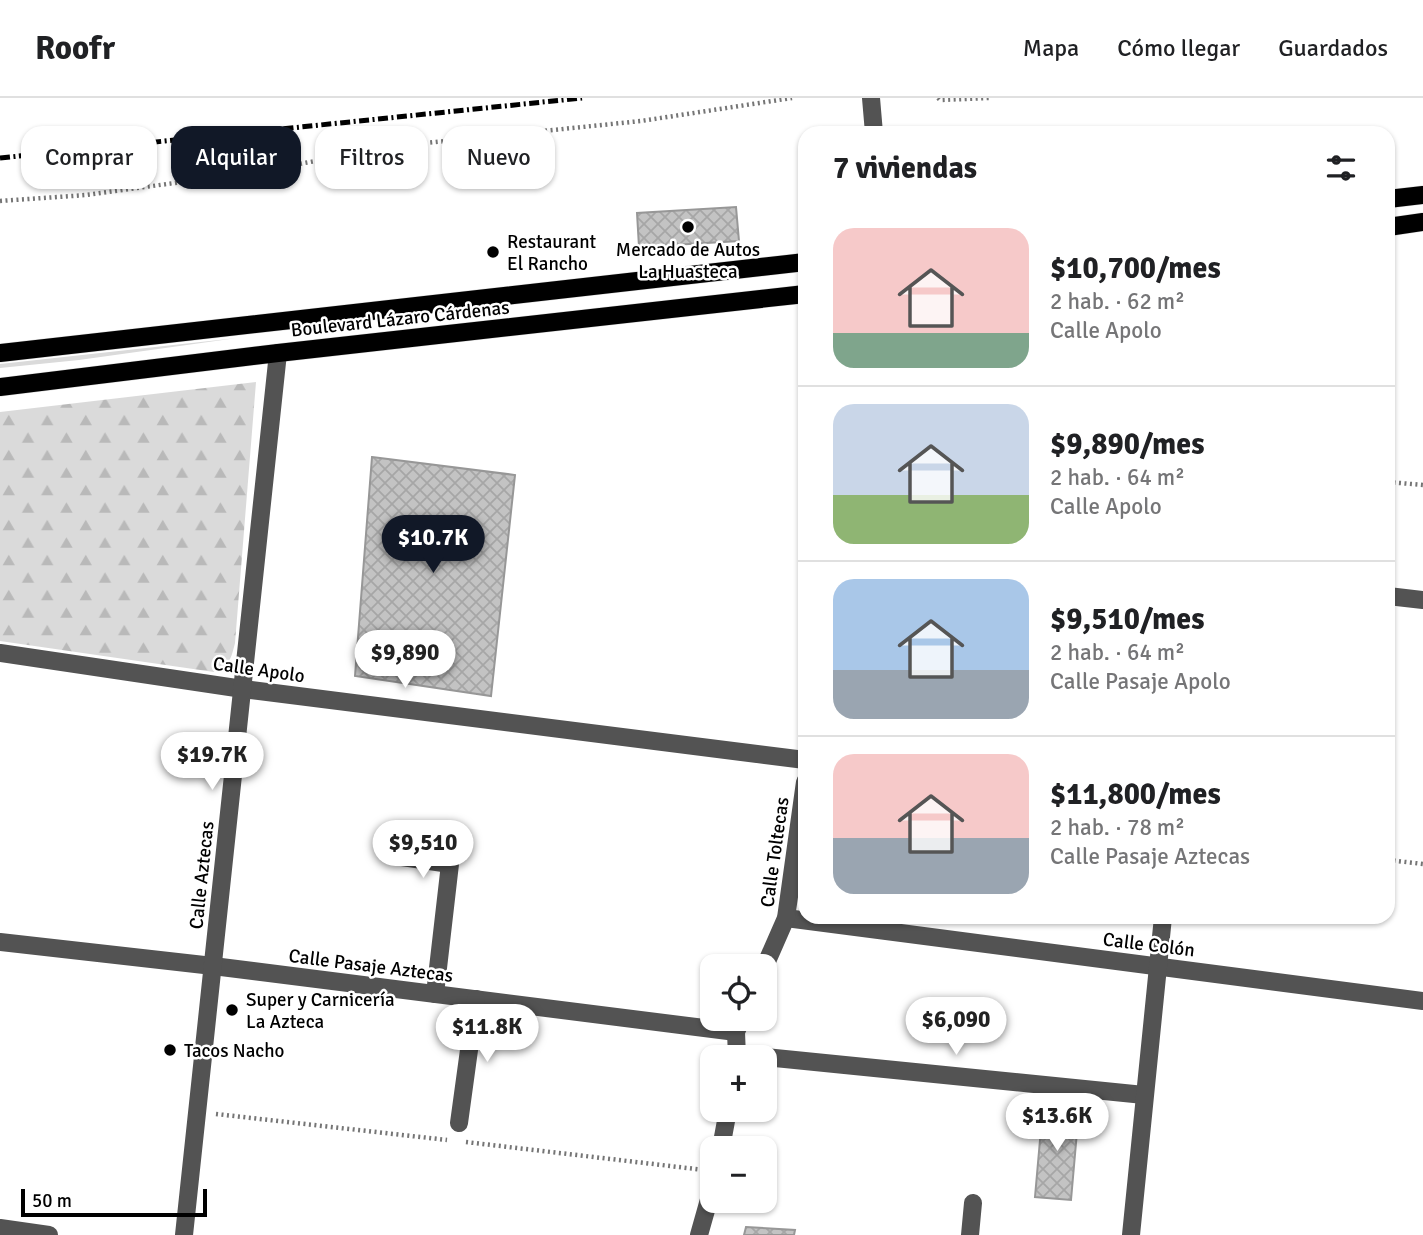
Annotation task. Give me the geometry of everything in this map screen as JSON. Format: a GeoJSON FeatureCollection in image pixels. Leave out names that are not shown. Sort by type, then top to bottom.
{"type":"FeatureCollection","features":[{"type":"Feature","properties":{"kind":"main road"},"geometry":{"type":"LineString","coordinates":[[1395,198],[1423,195]]}},
{"type":"Feature","properties":{"kind":"main road"},"geometry":{"type":"LineString","coordinates":[[1395,226],[1423,222]]}},
{"type":"Feature","properties":{"kind":"main road","name":"Boulevard Lázaro Cárdenas"},"geometry":{"type":"LineString","coordinates":[[0,353],[798,263]]}},
{"type":"Feature","properties":{"kind":"main road","name":"Boulevard Lázaro Cárdenas"},"geometry":{"type":"LineString","coordinates":[[0,387],[798,295]]}},
{"type":"Feature","properties":{"kind":"street"},"geometry":{"type":"LineString","coordinates":[[871,98],[873,126]]}},
{"type":"Feature","properties":{"kind":"street","name":"Calle Aztecas"},"geometry":{"type":"LineString","coordinates":[[184,1235],[278,353]]}},
{"type":"Feature","properties":{"kind":"street"},"geometry":{"type":"LineString","coordinates":[[1395,597],[1423,600]]}},
{"type":"Feature","properties":{"kind":"street","name":"Calle Apolo"},"geometry":{"type":"LineString","coordinates":[[0,653],[243,689],[798,759]]}},
{"type":"Feature","properties":{"kind":"street","name":"Calle Toltecas"},"geometry":{"type":"LineString","coordinates":[[770,954],[786,918],[798,832]]}},
{"type":"Feature","properties":{"kind":"street"},"geometry":{"type":"LineString","coordinates":[[402,857],[450,864],[435,994]]}},
{"type":"Feature","properties":{"kind":"street","name":"Calle Colón"},"geometry":{"type":"LineString","coordinates":[[786,918],[798,920]]}},
{"type":"Feature","properties":{"kind":"street","name":"Calle Colón"},"geometry":{"type":"LineString","coordinates":[[831,924],[1423,1001]]}},
{"type":"Feature","properties":{"kind":"street"},"geometry":{"type":"LineString","coordinates":[[1131,1235],[1162,924]]}},
{"type":"Feature","properties":{"kind":"street","name":"Calle Pasaje Aztecas"},"geometry":{"type":"LineString","coordinates":[[0,942],[476,999],[700,1021]]}},
{"type":"Feature","properties":{"kind":"street"},"geometry":{"type":"LineString","coordinates":[[459,1122],[476,999]]}},
{"type":"Feature","properties":{"kind":"street"},"geometry":{"type":"LineString","coordinates":[[777,1058],[1144,1094]]}},
{"type":"Feature","properties":{"kind":"street"},"geometry":{"type":"LineString","coordinates":[[970,1235],[973,1203]]}},
{"type":"Feature","properties":{"kind":"street"},"geometry":{"type":"LineString","coordinates":[[699,1235],[705,1213]]}},
{"type":"Feature","properties":{"kind":"street"},"geometry":{"type":"LineString","coordinates":[[0,1228],[50,1235]]}},
{"type":"Feature","properties":{"kind":"path"},"geometry":{"type":"LineString","coordinates":[[0,201],[86,195],[248,173],[406,145],[641,121],[792,98]]}},
{"type":"Feature","properties":{"kind":"path"},"geometry":{"type":"LineString","coordinates":[[938,98],[989,98]]}},
{"type":"Feature","properties":{"kind":"path"},"geometry":{"type":"LineString","coordinates":[[1395,482],[1423,485]]}},
{"type":"Feature","properties":{"kind":"path"},"geometry":{"type":"LineString","coordinates":[[1395,861],[1423,864]]}},
{"type":"Feature","properties":{"kind":"green space"},"geometry":{"type":"Polygon","coordinates":[[[237,338],[79,360],[0,368],[0,364],[237,338]]]}},
{"type":"Feature","properties":{"kind":"green space"},"geometry":{"type":"Polygon","coordinates":[[[256,382],[235,643],[227,664],[214,672],[0,641],[0,412],[256,382]]]}},
{"type":"Feature","properties":{"kind":"building","name":"Mercado de Autos La Huasteca"},"geometry":{"type":"Polygon","coordinates":[[[736,207],[739,241],[639,247],[637,213],[736,207]]]}},
{"type":"Feature","properties":{"kind":"building"},"geometry":{"type":"Polygon","coordinates":[[[372,457],[515,475],[491,696],[355,676],[372,457]]]}},
{"type":"Feature","properties":{"kind":"building"},"geometry":{"type":"Polygon","coordinates":[[[1043,1106],[1079,1109],[1071,1200],[1035,1197],[1043,1106]]]}},
{"type":"Feature","properties":{"kind":"building"},"geometry":{"type":"Polygon","coordinates":[[[746,1227],[795,1230],[794,1235],[744,1235],[746,1227]]]}},
{"type":"Feature","properties":{"kind":"railway"},"geometry":{"type":"LineString","coordinates":[[0,158],[582,98]]}},
{"type":"Feature","properties":{"kind":"place","name":"Mercado de Autos La Huasteca"},"geometry":{"type":"Point","coordinates":[688,227]}},
{"type":"Feature","properties":{"kind":"place","name":"Restaurant El Rancho"},"geometry":{"type":"Point","coordinates":[493,252]}},
{"type":"Feature","properties":{"kind":"place","name":"Super y Carnicería La Azteca"},"geometry":{"type":"Point","coordinates":[232,1010]}},
{"type":"Feature","properties":{"kind":"place","name":"Tacos Nacho"},"geometry":{"type":"Point","coordinates":[170,1050]}}]}
